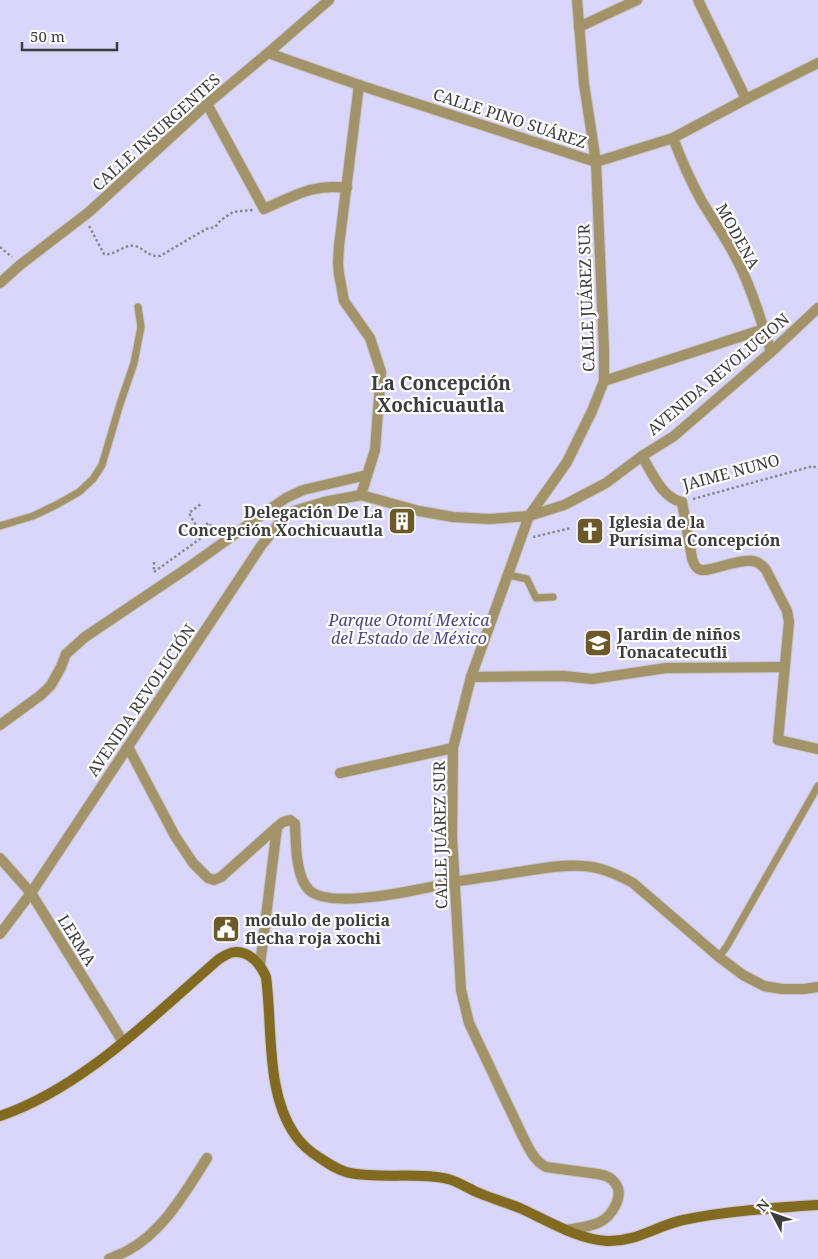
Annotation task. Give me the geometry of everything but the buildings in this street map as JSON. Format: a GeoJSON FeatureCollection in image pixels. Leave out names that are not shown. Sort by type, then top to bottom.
{"type":"FeatureCollection","features":[{"type":"Feature","properties":{"kind":"main road"},"geometry":{"type":"LineString","coordinates":[[0,1116],[38,1099],[73,1080],[123,1042],[219,959],[236,952],[252,958],[260,965],[266,977],[273,1067],[278,1099],[286,1119],[304,1147],[331,1166],[349,1173],[450,1180],[480,1194],[520,1208],[566,1230],[605,1241],[635,1238],[680,1221],[713,1215],[818,1205]]}},
{"type":"Feature","properties":{"kind":"street","name":"CALLE INSURGENTES"},"geometry":{"type":"LineString","coordinates":[[0,283],[20,265],[89,212],[207,104],[329,0]]}},
{"type":"Feature","properties":{"kind":"street","name":"CALLE JUÁREZ SUR"},"geometry":{"type":"LineString","coordinates":[[566,1230],[599,1223],[608,1217],[617,1202],[617,1184],[607,1176],[546,1167],[539,1164],[529,1150],[469,1023],[461,990],[452,836],[453,748],[471,677],[529,516],[567,462],[592,411],[604,381],[596,162],[584,84],[577,0]]}},
{"type":"Feature","properties":{"kind":"street"},"geometry":{"type":"LineString","coordinates":[[579,26],[636,0]]}},
{"type":"Feature","properties":{"kind":"street"},"geometry":{"type":"LineString","coordinates":[[698,0],[746,99]]}},
{"type":"Feature","properties":{"kind":"street","name":"CALLE PINO SUÁREZ"},"geometry":{"type":"LineString","coordinates":[[268,53],[359,85],[596,162],[673,138],[818,63]]}},
{"type":"Feature","properties":{"kind":"street"},"geometry":{"type":"LineString","coordinates":[[359,85],[338,246],[338,263],[344,301],[370,338],[381,372],[375,450],[360,496]]}},
{"type":"Feature","properties":{"kind":"street"},"geometry":{"type":"LineString","coordinates":[[207,104],[264,209],[315,188],[334,186],[347,188]]}},
{"type":"Feature","properties":{"kind":"street","name":"MODENA"},"geometry":{"type":"LineString","coordinates":[[673,138],[692,183],[740,266],[750,289],[771,352]]}},
{"type":"Feature","properties":{"kind":"street","name":"AVENIDA REVOLUCION"},"geometry":{"type":"LineString","coordinates":[[324,502],[360,496],[419,511],[489,519],[529,516],[564,505],[606,483],[642,456],[674,436],[771,352],[818,308]]}},
{"type":"Feature","properties":{"kind":"street"},"geometry":{"type":"LineString","coordinates":[[604,381],[764,329]]}},
{"type":"Feature","properties":{"kind":"street","name":"JAIME NUNO"},"geometry":{"type":"LineString","coordinates":[[642,456],[666,494],[674,500],[682,502]]}},
{"type":"Feature","properties":{"kind":"street"},"geometry":{"type":"LineString","coordinates":[[0,725],[41,695],[51,684],[66,654],[85,636],[189,567],[270,508],[303,490],[367,476]]}},
{"type":"Feature","properties":{"kind":"street","name":"AVENIDA REVOLUCIÓN"},"geometry":{"type":"LineString","coordinates":[[0,934],[31,893],[270,534],[280,522],[294,511],[324,502]]}},
{"type":"Feature","properties":{"kind":"street"},"geometry":{"type":"LineString","coordinates":[[682,502],[692,558],[694,565],[698,569],[706,570],[750,561],[758,562],[766,570],[788,616],[778,740],[818,749]]}},
{"type":"Feature","properties":{"kind":"street"},"geometry":{"type":"LineString","coordinates":[[471,677],[564,676],[592,679],[666,668],[784,667]]}},
{"type":"Feature","properties":{"kind":"street"},"geometry":{"type":"LineString","coordinates":[[128,747],[175,836],[193,864],[208,878],[214,880],[219,878],[283,822],[290,820],[295,824],[298,859],[302,878],[308,889],[316,895],[331,898],[365,898],[559,866],[584,866],[617,874],[632,883],[719,957],[743,975],[764,986],[782,989],[818,987]]}},
{"type":"Feature","properties":{"kind":"street"},"geometry":{"type":"LineString","coordinates":[[340,773],[453,748]]}},
{"type":"Feature","properties":{"kind":"street"},"geometry":{"type":"LineString","coordinates":[[260,965],[277,827]]}},
{"type":"Feature","properties":{"kind":"street","name":"LERMA"},"geometry":{"type":"LineString","coordinates":[[0,858],[31,893],[123,1042]]}},
{"type":"Feature","properties":{"kind":"street"},"geometry":{"type":"LineString","coordinates":[[109,1259],[127,1251],[148,1237],[166,1219],[207,1158]]}},
{"type":"Feature","properties":{"kind":"lane"},"geometry":{"type":"LineString","coordinates":[[0,526],[33,516],[79,492],[93,479],[102,465],[134,363],[141,327],[138,307]]}},
{"type":"Feature","properties":{"kind":"lane"},"geometry":{"type":"LineString","coordinates":[[508,575],[527,579],[536,598],[553,597]]}},
{"type":"Feature","properties":{"kind":"lane"},"geometry":{"type":"LineString","coordinates":[[719,957],[818,786]]}},
{"type":"Feature","properties":{"kind":"path"},"geometry":{"type":"LineString","coordinates":[[89,212],[87,222],[104,254],[108,255],[131,246],[136,246],[154,256],[160,256],[206,229],[215,227],[233,212],[264,209]]}},
{"type":"Feature","properties":{"kind":"path"},"geometry":{"type":"LineString","coordinates":[[0,246],[20,265]]}},
{"type":"Feature","properties":{"kind":"path","name":"JAIME NUNO"},"geometry":{"type":"LineString","coordinates":[[682,502],[813,466],[818,469]]}},
{"type":"Feature","properties":{"kind":"path"},"geometry":{"type":"LineString","coordinates":[[154,562],[154,572],[204,536],[189,512],[201,504]]}},
{"type":"Feature","properties":{"kind":"path"},"geometry":{"type":"LineString","coordinates":[[198,529],[209,523],[218,536],[220,544]]}},
{"type":"Feature","properties":{"kind":"path"},"geometry":{"type":"LineString","coordinates":[[521,538],[529,538],[572,528]]}},
{"type":"Feature","properties":{"kind":"green space","name":"Parque Otomí Mexica del Estado de México"},"geometry":{"type":"Polygon","coordinates":[[[0,0],[818,0],[818,1259],[0,1259],[0,0]]]}},
{"type":"Feature","properties":{"kind":"place","name":"Delegación De La Concepción Xochicuautla"},"geometry":{"type":"Point","coordinates":[402,521]}},
{"type":"Feature","properties":{"kind":"place","name":"Iglesia de la Purísima Concepción"},"geometry":{"type":"Point","coordinates":[590,531]}},
{"type":"Feature","properties":{"kind":"place","name":"Jardin de niños Tonacatecutli"},"geometry":{"type":"Point","coordinates":[598,643]}},
{"type":"Feature","properties":{"kind":"place","name":"modulo de policia flecha roja xochi"},"geometry":{"type":"Point","coordinates":[226,929]}},
{"type":"Feature","properties":{"kind":"district","name":"La Concepción Xochicuautla"},"geometry":{"type":"Point","coordinates":[441,394]}}]}
